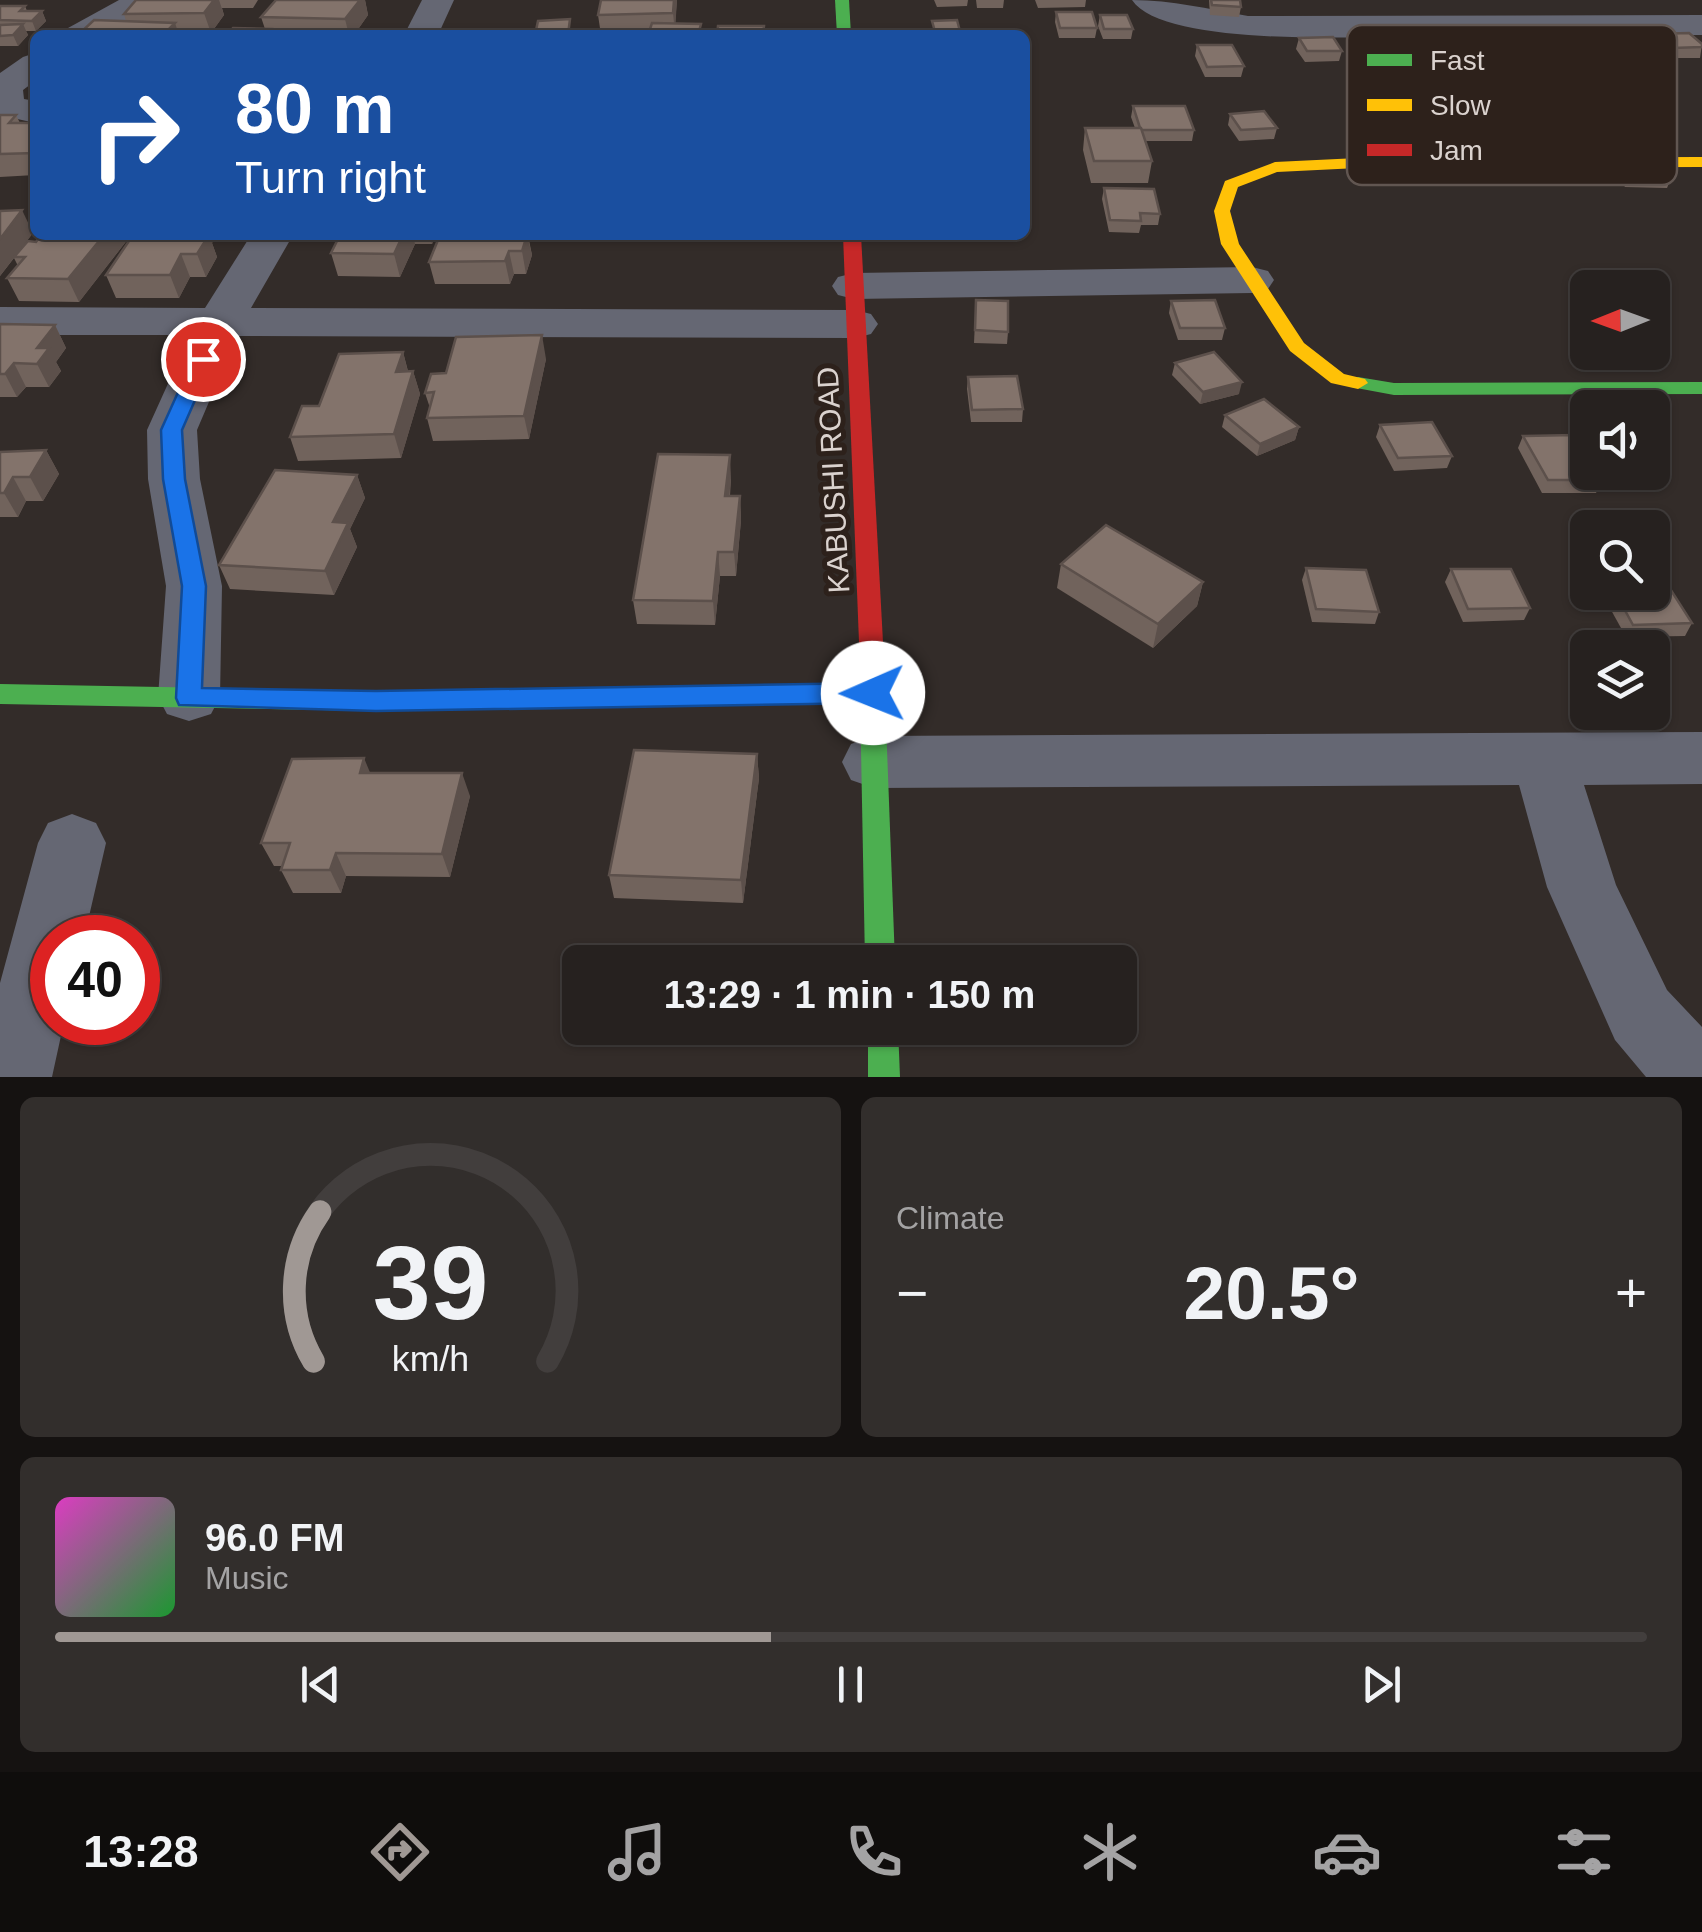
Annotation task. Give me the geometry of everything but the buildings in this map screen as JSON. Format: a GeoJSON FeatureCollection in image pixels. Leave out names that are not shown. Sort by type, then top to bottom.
{"type":"FeatureCollection","features":[{"type":"Feature","properties":{"kind":"street"},"geometry":{"type":"LineString","coordinates":[[89,30],[143,0]]}},
{"type":"Feature","properties":{"kind":"street"},"geometry":{"type":"LineString","coordinates":[[423,30],[438,0]]}},
{"type":"Feature","properties":{"kind":"street"},"geometry":{"type":"LineString","coordinates":[[842,0],[844,30]]}},
{"type":"Feature","properties":{"kind":"street"},"geometry":{"type":"LineString","coordinates":[[1148,0],[1180,15],[1248,26],[1347,27]]}},
{"type":"Feature","properties":{"kind":"street"},"geometry":{"type":"LineString","coordinates":[[1677,25],[1702,25]]}},
{"type":"Feature","properties":{"kind":"street"},"geometry":{"type":"LineString","coordinates":[[30,68],[6,86],[6,104],[30,112]]}},
{"type":"Feature","properties":{"kind":"street"},"geometry":{"type":"LineString","coordinates":[[1677,162],[1702,162]]}},
{"type":"Feature","properties":{"kind":"street"},"geometry":{"type":"LineString","coordinates":[[1347,165],[1276,166],[1230,184],[1222,210],[1230,244],[1297,347],[1338,378],[1394,390],[1702,388]]}},
{"type":"Feature","properties":{"kind":"street"},"geometry":{"type":"LineString","coordinates":[[188,698],[194,586],[174,479],[172,430],[219,324],[269,240]]}},
{"type":"Feature","properties":{"kind":"street","name":"KABUSHI ROAD"},"geometry":{"type":"LineString","coordinates":[[852,240],[873,693],[879,945]]}},
{"type":"Feature","properties":{"kind":"street"},"geometry":{"type":"LineString","coordinates":[[0,321],[219,324],[854,305],[1252,280]]}},
{"type":"Feature","properties":{"kind":"street"},"geometry":{"type":"LineString","coordinates":[[0,694],[376,701],[873,693]]}},
{"type":"Feature","properties":{"kind":"street"},"geometry":{"type":"LineString","coordinates":[[874,762],[1545,762],[1702,758]]}},
{"type":"Feature","properties":{"kind":"street"},"geometry":{"type":"LineString","coordinates":[[1545,762],[1582,888],[1640,1015],[1696,1077]]}},
{"type":"Feature","properties":{"kind":"street"},"geometry":{"type":"LineString","coordinates":[[13,1077],[72,844]]}},
{"type":"Feature","properties":{"kind":"street"},"geometry":{"type":"LineString","coordinates":[[883,1045],[884,1077]]}},
{"type":"Feature","properties":{"kind":"traffic: fast"},"geometry":{"type":"LineString","coordinates":[[842,0],[844,30]]}},
{"type":"Feature","properties":{"kind":"traffic: fast"},"geometry":{"type":"LineString","coordinates":[[1358,383],[1394,389],[1702,388]]}},
{"type":"Feature","properties":{"kind":"traffic: fast"},"geometry":{"type":"LineString","coordinates":[[871,642],[880,945]]}},
{"type":"Feature","properties":{"kind":"traffic: fast"},"geometry":{"type":"LineString","coordinates":[[0,694],[375,701],[498,699]]}},
{"type":"Feature","properties":{"kind":"traffic: fast"},"geometry":{"type":"LineString","coordinates":[[883,1045],[884,1077]]}},
{"type":"Feature","properties":{"kind":"traffic: slow"},"geometry":{"type":"LineString","coordinates":[[1677,162],[1702,162]]}},
{"type":"Feature","properties":{"kind":"traffic: slow"},"geometry":{"type":"LineString","coordinates":[[1347,164],[1275,167],[1231,184],[1222,211],[1230,244],[1297,347],[1338,379],[1358,383]]}},
{"type":"Feature","properties":{"kind":"traffic: slow"},"geometry":{"type":"LineString","coordinates":[[498,699],[873,693]]}},
{"type":"Feature","properties":{"kind":"traffic: jam"},"geometry":{"type":"LineString","coordinates":[[852,240],[871,642]]}},
{"type":"Feature","properties":{"kind":"route"},"geometry":{"type":"LineString","coordinates":[[203,359],[172,430],[174,479],[194,586],[188,698],[376,701],[873,693]]}}]}
